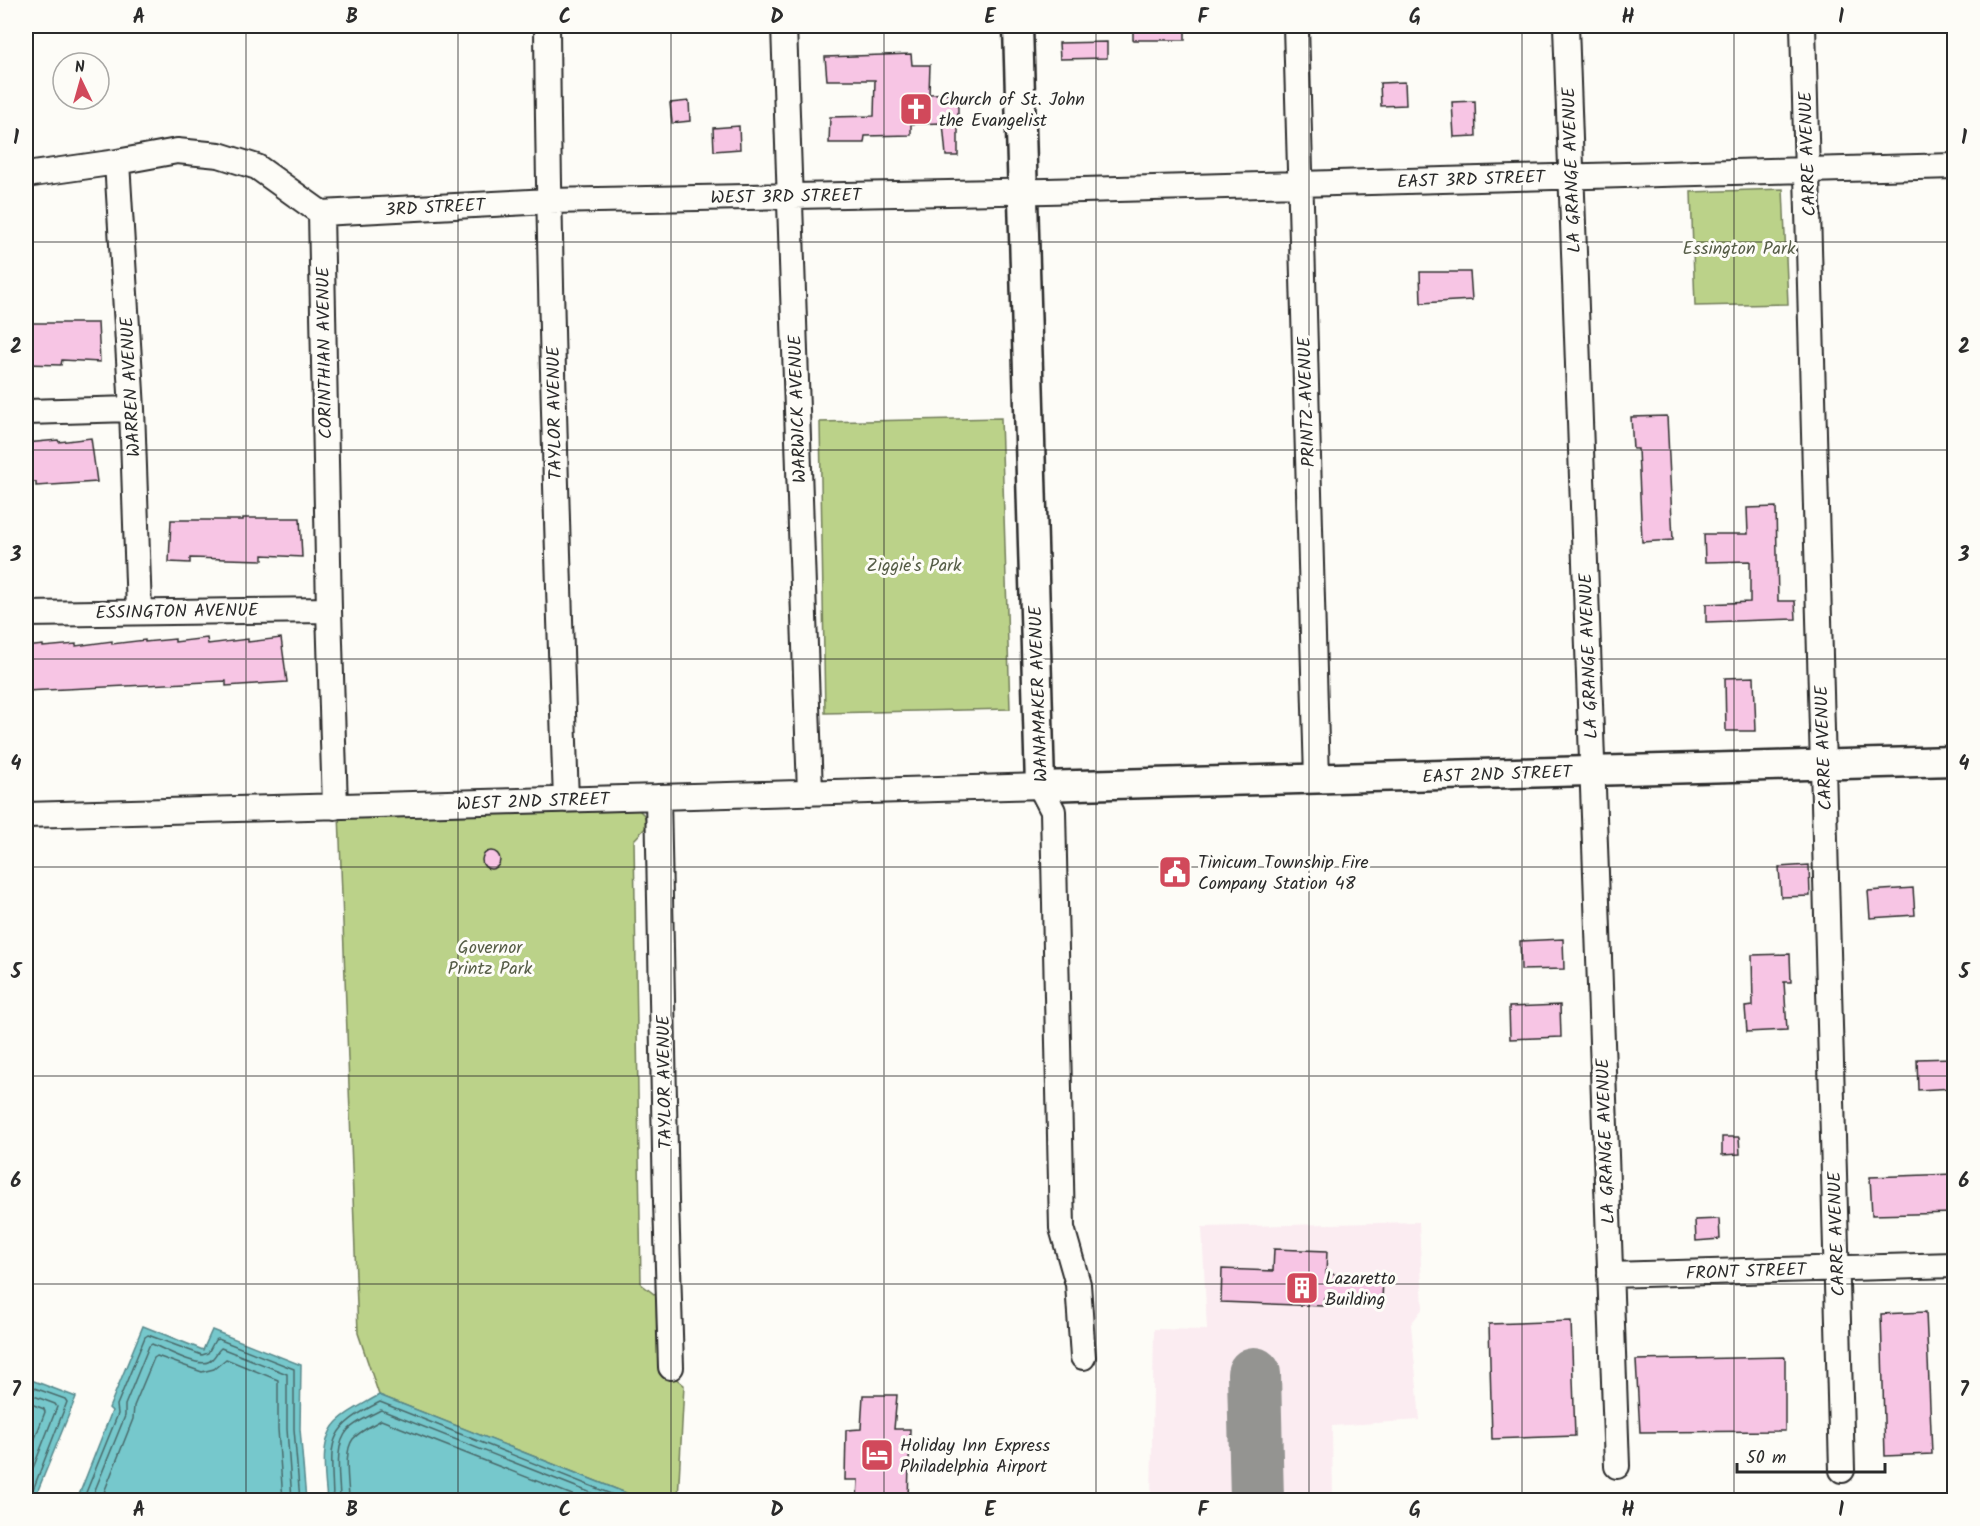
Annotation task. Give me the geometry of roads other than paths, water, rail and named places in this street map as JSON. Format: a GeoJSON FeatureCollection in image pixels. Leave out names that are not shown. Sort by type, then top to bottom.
{"type":"FeatureCollection","features":[{"type":"Feature","properties":{"kind":"street","name":"TAYLOR AVENUE"},"geometry":{"type":"LineString","coordinates":[[547,26],[558,590],[566,800]]}},
{"type":"Feature","properties":{"kind":"street","name":"WARWICK AVENUE"},"geometry":{"type":"LineString","coordinates":[[784,26],[810,793]]}},
{"type":"Feature","properties":{"kind":"street","name":"WANAMAKER AVENUE"},"geometry":{"type":"LineString","coordinates":[[1018,26],[1040,786],[1053,811],[1062,1228],[1078,1284],[1083,1357]]}},
{"type":"Feature","properties":{"kind":"street","name":"PRINTZ AVENUE"},"geometry":{"type":"LineString","coordinates":[[1296,26],[1317,778]]}},
{"type":"Feature","properties":{"kind":"street","name":"LA GRANGE AVENUE"},"geometry":{"type":"LineString","coordinates":[[1566,26],[1617,1466]]}},
{"type":"Feature","properties":{"kind":"street","name":"CARRE AVENUE"},"geometry":{"type":"LineString","coordinates":[[1803,26],[1842,1470]]}},
{"type":"Feature","properties":{"kind":"street"},"geometry":{"type":"LineString","coordinates":[[26,175],[117,162],[177,150],[219,155],[257,167],[321,213]]}},
{"type":"Feature","properties":{"kind":"street","name":"WARREN AVENUE"},"geometry":{"type":"LineString","coordinates":[[117,162],[132,409],[139,611]]}},
{"type":"Feature","properties":{"kind":"street","name":"EAST 3RD STREET"},"geometry":{"type":"LineString","coordinates":[[1023,191],[1954,166]]}},
{"type":"Feature","properties":{"kind":"street","name":"WEST 3RD STREET"},"geometry":{"type":"LineString","coordinates":[[549,201],[1023,191]]}},
{"type":"Feature","properties":{"kind":"street","name":"3RD STREET"},"geometry":{"type":"LineString","coordinates":[[321,213],[549,201]]}},
{"type":"Feature","properties":{"kind":"street","name":"CORINTHIAN AVENUE"},"geometry":{"type":"LineString","coordinates":[[321,213],[335,807]]}},
{"type":"Feature","properties":{"kind":"street"},"geometry":{"type":"LineString","coordinates":[[26,412],[132,409]]}},
{"type":"Feature","properties":{"kind":"street","name":"ESSINGTON AVENUE"},"geometry":{"type":"LineString","coordinates":[[26,614],[329,610]]}},
{"type":"Feature","properties":{"kind":"street","name":"EAST 2ND STREET"},"geometry":{"type":"LineString","coordinates":[[1040,786],[1954,761]]}},
{"type":"Feature","properties":{"kind":"street","name":"WEST 2ND STREET"},"geometry":{"type":"LineString","coordinates":[[26,815],[1040,786]]}},
{"type":"Feature","properties":{"kind":"street","name":"TAYLOR AVENUE"},"geometry":{"type":"LineString","coordinates":[[658,797],[665,1189],[671,1367]]}},
{"type":"Feature","properties":{"kind":"street","name":"FRONT STREET"},"geometry":{"type":"LineString","coordinates":[[1610,1275],[1954,1265]]}},
{"type":"Feature","properties":{"kind":"water"},"geometry":{"type":"Polygon","coordinates":[[[143,1326],[203,1350],[212,1330],[301,1365],[300,1429],[306,1500],[77,1500],[112,1411],[109,1408],[143,1326]]]}},
{"type":"Feature","properties":{"kind":"water"},"geometry":{"type":"Polygon","coordinates":[[[26,1378],[76,1397],[34,1500],[26,1500],[26,1378]]]}},
{"type":"Feature","properties":{"kind":"water"},"geometry":{"type":"Polygon","coordinates":[[[379,1395],[626,1493],[636,1500],[327,1500],[324,1458],[325,1447],[332,1428],[348,1413],[379,1395]]]}},
{"type":"Feature","properties":{"kind":"water"},"geometry":{"type":"Polygon","coordinates":[[[1866,1493],[1866,1500],[1824,1500],[1825,1497],[1866,1493]]]}},
{"type":"Feature","properties":{"kind":"place","name":"Church of St. John the Evangelist"},"geometry":{"type":"Point","coordinates":[916,109]}},
{"type":"Feature","properties":{"kind":"place","name":"Tinicum Township Fire Company Station 48"},"geometry":{"type":"Point","coordinates":[1175,872]}},
{"type":"Feature","properties":{"kind":"place","name":"Lazaretto Building"},"geometry":{"type":"Point","coordinates":[1302,1288]}},
{"type":"Feature","properties":{"kind":"place","name":"Holiday Inn Express Philadelphia Airport"},"geometry":{"type":"Point","coordinates":[877,1455]}},
{"type":"Feature","properties":{"kind":"park label","name":"Essington Park"},"geometry":{"type":"Point","coordinates":[1739,248]}},
{"type":"Feature","properties":{"kind":"park label","name":"Ziggie's Park"},"geometry":{"type":"Point","coordinates":[914,565]}},
{"type":"Feature","properties":{"kind":"park label","name":"Governor Printz Park"},"geometry":{"type":"Point","coordinates":[490,957]}}]}
